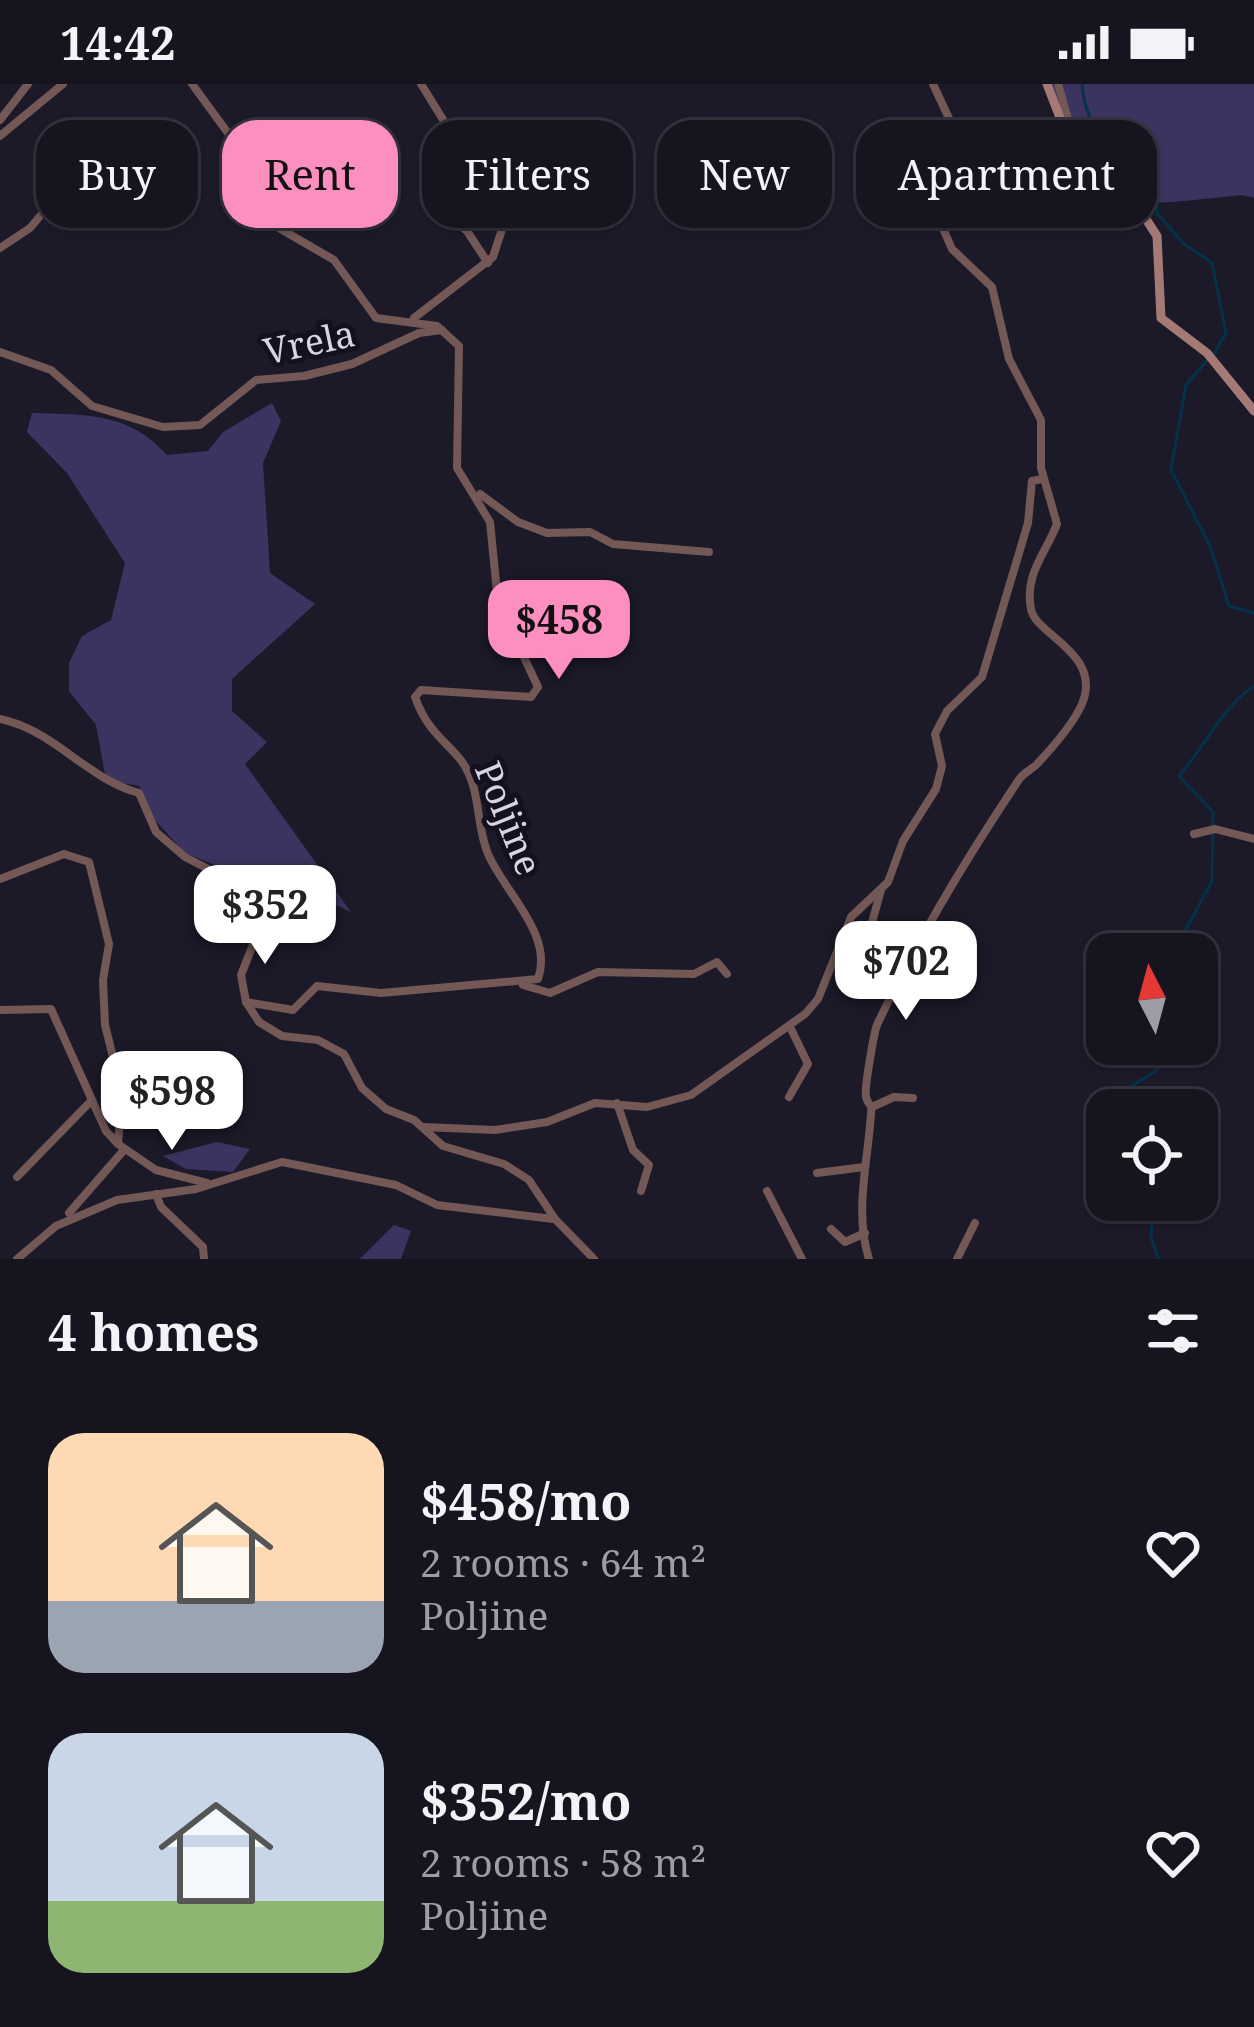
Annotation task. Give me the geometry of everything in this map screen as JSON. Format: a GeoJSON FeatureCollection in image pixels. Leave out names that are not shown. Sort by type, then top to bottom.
{"type":"FeatureCollection","features":[{"type":"Feature","properties":{"kind":"street"},"geometry":{"type":"LineString","coordinates":[[0,120],[28,84]]}},
{"type":"Feature","properties":{"kind":"street"},"geometry":{"type":"LineString","coordinates":[[0,136],[63,84]]}},
{"type":"Feature","properties":{"kind":"street"},"geometry":{"type":"LineString","coordinates":[[192,84],[248,159],[260,217],[334,260],[376,318],[412,319],[443,330]]}},
{"type":"Feature","properties":{"kind":"street"},"geometry":{"type":"LineString","coordinates":[[412,319],[488,263],[503,232],[504,214],[421,84]]}},
{"type":"Feature","properties":{"kind":"street"},"geometry":{"type":"LineString","coordinates":[[869,1259],[864,1167],[872,1107],[866,1091],[875,1030],[894,999],[904,963],[984,829],[1019,778],[1038,763],[1078,711],[1086,686],[1083,670],[1060,635],[1037,623],[1031,613],[1033,571],[1057,524],[1044,481],[1041,420],[1009,359],[992,287],[952,249],[941,224],[955,157],[953,127],[933,84]]}},
{"type":"Feature","properties":{"kind":"street"},"geometry":{"type":"LineString","coordinates":[[1047,84],[1063,120]]}},
{"type":"Feature","properties":{"kind":"street"},"geometry":{"type":"LineString","coordinates":[[1058,84],[1068,120]]}},
{"type":"Feature","properties":{"kind":"street"},"geometry":{"type":"LineString","coordinates":[[0,248],[36,221]]}},
{"type":"Feature","properties":{"kind":"street"},"geometry":{"type":"LineString","coordinates":[[464,228],[488,263]]}},
{"type":"Feature","properties":{"kind":"street"},"geometry":{"type":"LineString","coordinates":[[1153,228],[1159,244],[1158,309],[1166,322],[1211,357],[1254,411]]}},
{"type":"Feature","properties":{"kind":"street","name":"Vrela"},"geometry":{"type":"LineString","coordinates":[[0,352],[51,370],[73,395],[92,406],[164,427],[200,425],[256,380],[304,376],[352,364],[419,333],[443,330]]}},
{"type":"Feature","properties":{"kind":"street","name":"Poljine"},"geometry":{"type":"LineString","coordinates":[[443,330],[461,354],[455,459],[490,522],[498,602],[538,688],[531,697],[421,690],[415,697],[435,738],[468,772],[487,852],[537,935],[542,968],[538,979],[522,984]]}},
{"type":"Feature","properties":{"kind":"street"},"geometry":{"type":"LineString","coordinates":[[868,937],[881,889],[936,789],[942,766],[935,734],[943,716],[982,677],[1028,523],[1032,481],[1037,476],[1044,481]]}},
{"type":"Feature","properties":{"kind":"street"},"geometry":{"type":"LineString","coordinates":[[474,490],[518,522],[547,533],[590,532],[613,544],[709,552]]}},
{"type":"Feature","properties":{"kind":"street"},"geometry":{"type":"LineString","coordinates":[[0,719],[35,731],[109,785],[140,793],[156,832],[247,897],[260,927],[243,963],[246,1001],[259,1022],[282,1036],[318,1040],[344,1054],[370,1096],[423,1127],[443,1146],[504,1164],[529,1180],[555,1219],[593,1259]]}},
{"type":"Feature","properties":{"kind":"street"},"geometry":{"type":"LineString","coordinates":[[1195,834],[1212,829],[1254,839]]}},
{"type":"Feature","properties":{"kind":"street"},"geometry":{"type":"LineString","coordinates":[[0,879],[74,853],[86,858],[94,872],[110,944],[103,980],[105,1025],[122,1093],[121,1147],[69,1213]]}},
{"type":"Feature","properties":{"kind":"street"},"geometry":{"type":"LineString","coordinates":[[423,1127],[495,1130],[547,1122],[595,1103],[647,1107],[692,1095],[762,1042],[791,1029],[818,999],[850,917],[881,889]]}},
{"type":"Feature","properties":{"kind":"street"},"geometry":{"type":"LineString","coordinates":[[246,1001],[292,1010],[317,986],[381,993],[522,984],[550,994],[598,972],[694,974],[717,962],[727,974]]}},
{"type":"Feature","properties":{"kind":"street"},"geometry":{"type":"LineString","coordinates":[[0,1010],[51,1010],[92,1100],[121,1147],[157,1170],[210,1183]]}},
{"type":"Feature","properties":{"kind":"street"},"geometry":{"type":"LineString","coordinates":[[789,1097],[808,1064],[791,1029]]}},
{"type":"Feature","properties":{"kind":"street"},"geometry":{"type":"LineString","coordinates":[[872,1107],[893,1096],[913,1098]]}},
{"type":"Feature","properties":{"kind":"street"},"geometry":{"type":"LineString","coordinates":[[17,1177],[92,1100]]}},
{"type":"Feature","properties":{"kind":"street"},"geometry":{"type":"LineString","coordinates":[[617,1103],[627,1138],[649,1165],[641,1190]]}},
{"type":"Feature","properties":{"kind":"street"},"geometry":{"type":"LineString","coordinates":[[20,1259],[56,1226],[89,1216],[116,1200],[295,1162],[396,1185],[437,1205],[555,1219]]}},
{"type":"Feature","properties":{"kind":"street"},"geometry":{"type":"LineString","coordinates":[[817,1172],[864,1167]]}},
{"type":"Feature","properties":{"kind":"street"},"geometry":{"type":"LineString","coordinates":[[767,1191],[802,1259]]}},
{"type":"Feature","properties":{"kind":"street"},"geometry":{"type":"LineString","coordinates":[[156,1194],[180,1229],[203,1247],[204,1259]]}},
{"type":"Feature","properties":{"kind":"street"},"geometry":{"type":"LineString","coordinates":[[957,1259],[975,1223]]}},
{"type":"Feature","properties":{"kind":"street"},"geometry":{"type":"LineString","coordinates":[[831,1229],[844,1242],[865,1233]]}},
{"type":"Feature","properties":{"kind":"shaded area"},"geometry":{"type":"Polygon","coordinates":[[[1043,84],[1254,84],[1254,198],[1242,195],[1157,203],[1157,120],[1058,120],[1043,84]]]}},
{"type":"Feature","properties":{"kind":"shaded area"},"geometry":{"type":"Polygon","coordinates":[[[272,403],[281,421],[263,463],[270,573],[315,604],[232,679],[232,711],[267,742],[245,764],[351,912],[319,897],[263,917],[225,869],[185,853],[153,818],[139,786],[106,780],[96,725],[69,691],[69,663],[82,636],[111,620],[125,563],[67,473],[27,432],[32,413],[89,416],[122,423],[167,455],[208,451],[223,432],[272,403]]]}},
{"type":"Feature","properties":{"kind":"shaded area"},"geometry":{"type":"Polygon","coordinates":[[[217,1142],[250,1149],[233,1172],[186,1169],[163,1156],[217,1142]]]}},
{"type":"Feature","properties":{"kind":"shaded area"},"geometry":{"type":"Polygon","coordinates":[[[394,1225],[411,1231],[401,1259],[360,1259],[394,1225]]]}},
{"type":"Feature","properties":{"kind":"waterway"},"geometry":{"type":"LineString","coordinates":[[1082,84],[1097,129],[1116,146],[1158,169],[1157,213],[1183,243],[1212,263],[1226,333],[1214,354]]}},
{"type":"Feature","properties":{"kind":"waterway"},"geometry":{"type":"LineString","coordinates":[[1207,361],[1186,385],[1171,470],[1210,546],[1229,606],[1254,613]]}},
{"type":"Feature","properties":{"kind":"waterway"},"geometry":{"type":"LineString","coordinates":[[1184,933],[1212,881],[1213,812],[1179,776],[1223,716],[1254,686]]}},
{"type":"Feature","properties":{"kind":"waterway"},"geometry":{"type":"LineString","coordinates":[[1126,1089],[1160,1065]]}},
{"type":"Feature","properties":{"kind":"waterway"},"geometry":{"type":"LineString","coordinates":[[1152,1221],[1151,1238],[1159,1259]]}}]}
